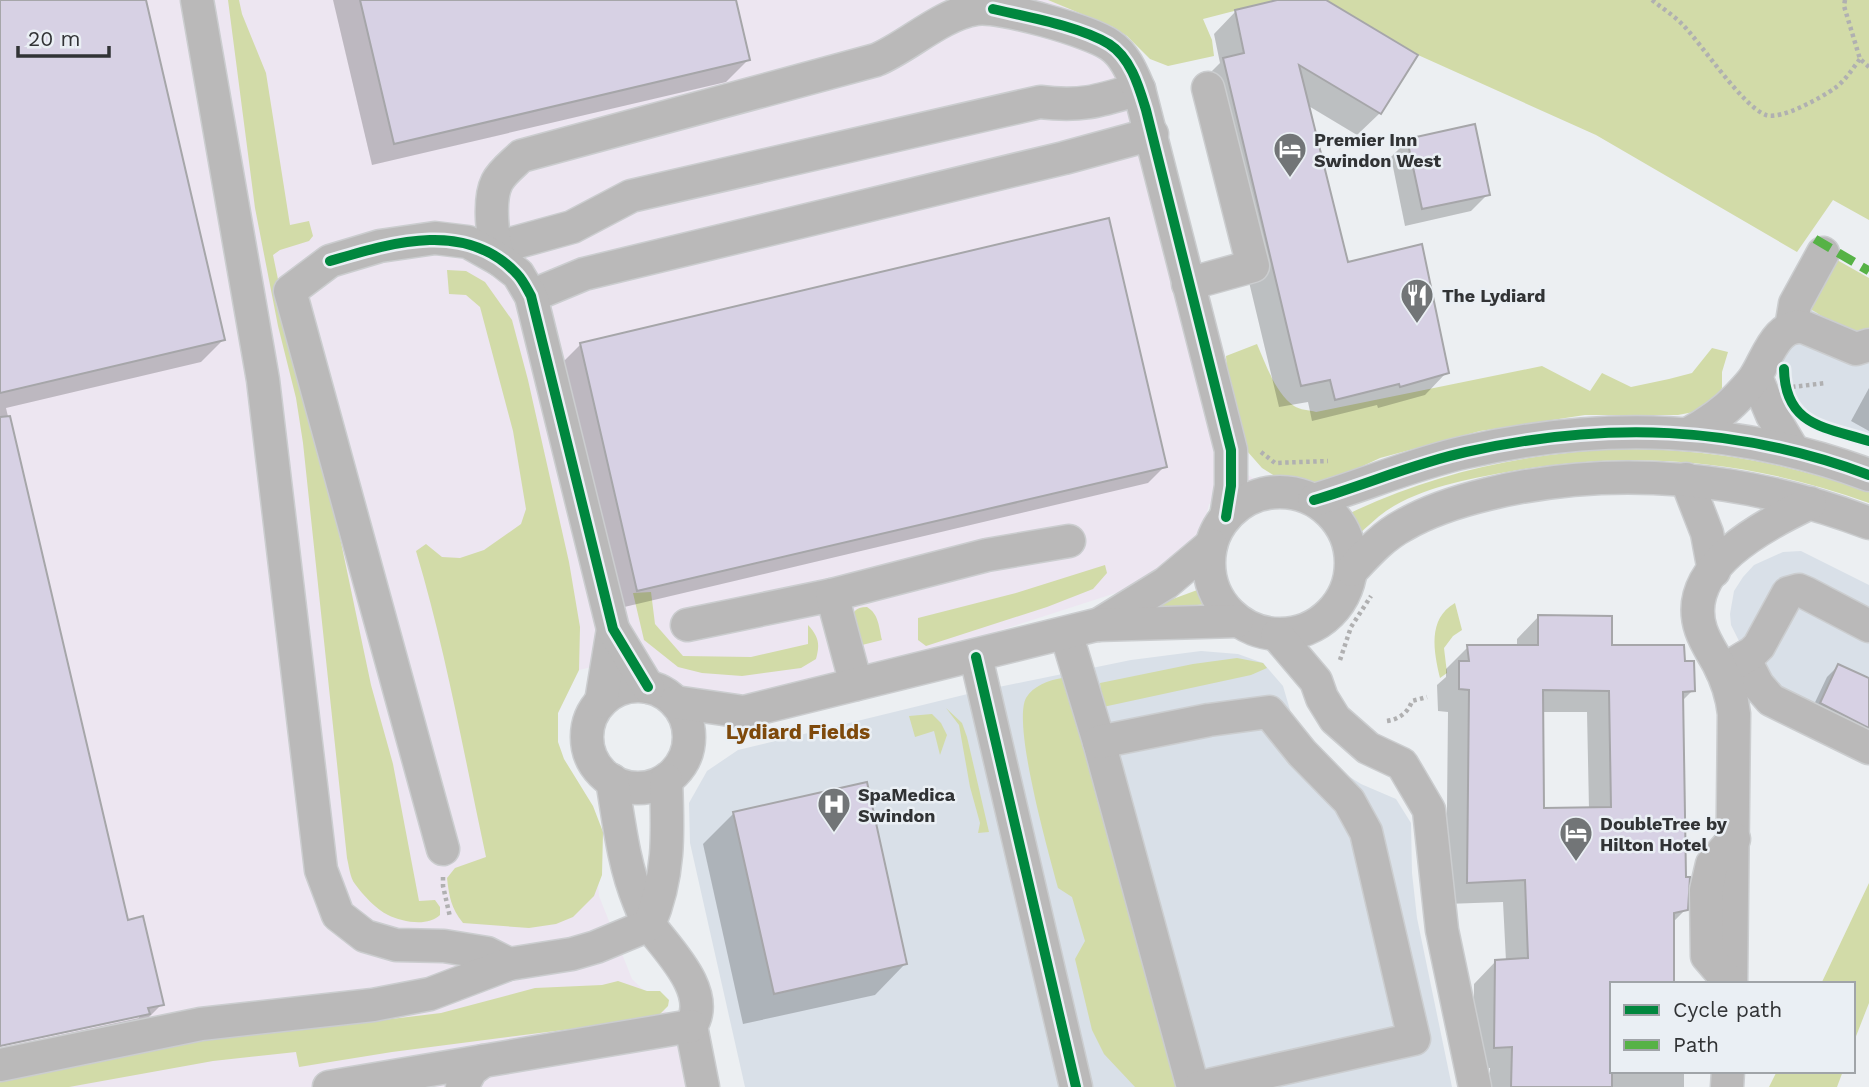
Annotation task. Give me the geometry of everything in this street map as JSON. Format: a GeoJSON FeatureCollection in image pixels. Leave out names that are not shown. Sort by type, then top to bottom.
{"type":"FeatureCollection","features":[{"type":"Feature","properties":{"kind":"street"},"geometry":{"type":"LineString","coordinates":[[197,0],[263,380],[321,870],[338,915],[365,936],[396,945],[487,953],[509,964]]}},
{"type":"Feature","properties":{"kind":"street"},"geometry":{"type":"LineString","coordinates":[[498,254],[492,197],[498,179],[521,156],[876,60],[946,20],[975,9],[993,9],[1071,29],[1109,44],[1129,67],[1139,89],[1231,450],[1231,486],[1226,517]]}},
{"type":"Feature","properties":{"kind":"street"},"geometry":{"type":"LineString","coordinates":[[1188,284],[1253,266],[1208,88]]}},
{"type":"Feature","properties":{"kind":"street"},"geometry":{"type":"LineString","coordinates":[[498,254],[572,227],[631,196],[1040,102],[1089,104],[1139,89]]}},
{"type":"Feature","properties":{"kind":"street"},"geometry":{"type":"LineString","coordinates":[[531,296],[584,274],[1064,158],[1152,134]]}},
{"type":"Feature","properties":{"kind":"street"},"geometry":{"type":"LineString","coordinates":[[443,849],[290,291],[330,261],[380,246],[435,238],[468,242],[498,254],[518,274],[531,296],[613,629],[648,687]]}},
{"type":"Feature","properties":{"kind":"street"},"geometry":{"type":"LineString","coordinates":[[1791,328],[1795,304],[1823,253]]}},
{"type":"Feature","properties":{"kind":"street"},"geometry":{"type":"LineString","coordinates":[[1688,434],[1734,401],[1756,377],[1768,350],[1791,328],[1806,328],[1856,349],[1869,345]]}},
{"type":"Feature","properties":{"kind":"street"},"geometry":{"type":"LineString","coordinates":[[1756,377],[1772,415],[1793,450]]}},
{"type":"Feature","properties":{"kind":"street"},"geometry":{"type":"LineString","coordinates":[[1314,500],[1464,452],[1579,433],[1688,434],[1748,440],[1793,450],[1869,475]]}},
{"type":"Feature","properties":{"kind":"street"},"geometry":{"type":"LineString","coordinates":[[1231,450],[1250,473],[1272,492]]}},
{"type":"Feature","properties":{"kind":"street"},"geometry":{"type":"LineString","coordinates":[[1352,570],[1375,546],[1405,524],[1436,509],[1524,485],[1583,479],[1686,479],[1759,490],[1810,503],[1869,523]]}},
{"type":"Feature","properties":{"kind":"street"},"geometry":{"type":"LineString","coordinates":[[1686,479],[1707,533],[1714,570]]}},
{"type":"Feature","properties":{"kind":"street"},"geometry":{"type":"LineString","coordinates":[[1272,492],[1299,494],[1314,500],[1329,510],[1349,541],[1352,570],[1344,597],[1332,613],[1317,625],[1299,633],[1277,635],[1256,631],[1237,621],[1222,606],[1212,587],[1208,566],[1211,545],[1217,530],[1237,506],[1272,492]]}},
{"type":"Feature","properties":{"kind":"street"},"geometry":{"type":"LineString","coordinates":[[1810,503],[1746,537],[1714,570],[1698,599],[1698,618],[1705,639],[1758,685],[1771,700],[1869,748]]}},
{"type":"Feature","properties":{"kind":"street"},"geometry":{"type":"LineString","coordinates":[[687,625],[832,594],[987,555],[1069,541]]}},
{"type":"Feature","properties":{"kind":"street"},"geometry":{"type":"LineString","coordinates":[[1096,625],[1166,583],[1211,545]]}},
{"type":"Feature","properties":{"kind":"street"},"geometry":{"type":"LineString","coordinates":[[1733,664],[1759,646],[1788,593],[1793,590],[1806,593],[1869,626]]}},
{"type":"Feature","properties":{"kind":"street"},"geometry":{"type":"LineString","coordinates":[[832,594],[856,684]]}},
{"type":"Feature","properties":{"kind":"street"},"geometry":{"type":"LineString","coordinates":[[687,752],[744,712],[976,657],[1096,625],[1237,621]]}},
{"type":"Feature","properties":{"kind":"street"},"geometry":{"type":"LineString","coordinates":[[1317,625],[1327,673],[1328,709],[1368,748],[1402,764],[1429,810],[1434,835],[1433,865],[1442,930],[1475,1087]]}},
{"type":"Feature","properties":{"kind":"street"},"geometry":{"type":"LineString","coordinates":[[601,702],[615,691],[631,686],[648,687],[665,693],[675,702],[686,719],[689,736],[687,752],[678,768],[666,780],[650,786],[633,787],[612,780],[598,768],[588,746],[590,722],[601,702],[613,629]]}},
{"type":"Feature","properties":{"kind":"street"},"geometry":{"type":"LineString","coordinates":[[1066,633],[1099,742],[1193,1087]]}},
{"type":"Feature","properties":{"kind":"street"},"geometry":{"type":"LineString","coordinates":[[1277,635],[1327,673]]}},
{"type":"Feature","properties":{"kind":"street"},"geometry":{"type":"LineString","coordinates":[[976,657],[1076,1087]]}},
{"type":"Feature","properties":{"kind":"street"},"geometry":{"type":"LineString","coordinates":[[1729,982],[1707,956],[1706,890],[1712,864],[1734,839],[1734,714],[1731,694],[1733,664]]}},
{"type":"Feature","properties":{"kind":"street"},"geometry":{"type":"LineString","coordinates":[[675,702],[744,712]]}},
{"type":"Feature","properties":{"kind":"street"},"geometry":{"type":"LineString","coordinates":[[1099,742],[1209,720],[1269,712],[1302,753],[1349,801],[1366,832],[1414,1039],[1199,1087]]}},
{"type":"Feature","properties":{"kind":"street"},"geometry":{"type":"LineString","coordinates":[[612,780],[625,858],[639,903],[649,925],[678,959],[689,982],[696,1009],[696,1018],[691,1026],[703,1087]]}},
{"type":"Feature","properties":{"kind":"street"},"geometry":{"type":"LineString","coordinates":[[0,1065],[201,1024],[373,1005],[430,994],[509,964],[572,954],[617,939],[649,925],[660,900],[667,823],[666,780]]}},
{"type":"Feature","properties":{"kind":"street"},"geometry":{"type":"LineString","coordinates":[[328,1087],[416,1080],[483,1061],[691,1026]]}},
{"type":"Feature","properties":{"kind":"street"},"geometry":{"type":"LineString","coordinates":[[462,1087],[471,1070],[483,1061]]}},
{"type":"Feature","properties":{"kind":"path"},"geometry":{"type":"LineString","coordinates":[[1653,0],[1682,25],[1759,111],[1769,116],[1808,104],[1838,86],[1860,59]]}},
{"type":"Feature","properties":{"kind":"path"},"geometry":{"type":"LineString","coordinates":[[1845,0],[1844,6],[1860,59],[1869,67]]}},
{"type":"Feature","properties":{"kind":"path"},"geometry":{"type":"LineString","coordinates":[[1785,388],[1826,383]]}},
{"type":"Feature","properties":{"kind":"path"},"geometry":{"type":"LineString","coordinates":[[1327,673],[1351,627],[1373,594]]}},
{"type":"Feature","properties":{"kind":"path"},"geometry":{"type":"LineString","coordinates":[[1377,719],[1397,719],[1409,708],[1412,701],[1426,697]]}},
{"type":"Feature","properties":{"kind":"path"},"geometry":{"type":"LineString","coordinates":[[443,849],[443,886],[458,949]]}},
{"type":"Feature","properties":{"kind":"shaded area","name":"Lydiard Fields"},"geometry":{"type":"Polygon","coordinates":[[[0,0],[1048,0],[1113,27],[1141,65],[1245,473],[1271,490],[1209,504],[1204,525],[1192,550],[1171,567],[1119,592],[924,655],[767,692],[720,698],[670,681],[634,657],[579,670],[558,713],[558,771],[594,833],[599,896],[632,979],[698,1043],[708,1087],[0,1087],[0,0]]]}},
{"type":"Feature","properties":{"kind":"shaded area"},"geometry":{"type":"Polygon","coordinates":[[[1812,310],[1853,333],[1869,330],[1869,439],[1796,416],[1785,406],[1778,388],[1777,369],[1812,310]]]}},
{"type":"Feature","properties":{"kind":"shaded area"},"geometry":{"type":"Polygon","coordinates":[[[1801,551],[1869,585],[1869,762],[1754,707],[1760,683],[1731,625],[1734,591],[1754,565],[1783,552],[1801,551]]]}},
{"type":"Feature","properties":{"kind":"shaded area"},"geometry":{"type":"Polygon","coordinates":[[[1201,651],[1238,654],[1263,663],[1283,686],[1295,727],[1326,762],[1361,784],[1396,799],[1411,823],[1412,873],[1417,918],[1452,1087],[745,1087],[690,843],[689,803],[707,771],[738,750],[984,690],[1131,660],[1201,651]]]}},
{"type":"Feature","properties":{"kind":"green space"},"geometry":{"type":"Polygon","coordinates":[[[228,0],[239,0],[266,73],[290,225],[309,221],[313,236],[309,241],[280,250],[273,255],[289,333],[335,514],[371,685],[393,764],[419,901],[435,900],[440,907],[440,915],[429,921],[407,921],[383,912],[358,888],[349,868],[303,443],[296,398],[278,326],[255,208],[228,0]]]}},
{"type":"Feature","properties":{"kind":"green space"},"geometry":{"type":"Polygon","coordinates":[[[1048,0],[1277,0],[1203,19],[1212,40],[1214,56],[1168,66],[1150,59],[1127,36],[1113,27],[1048,0]]]}},
{"type":"Feature","properties":{"kind":"green space"},"geometry":{"type":"Polygon","coordinates":[[[1326,0],[1869,0],[1869,220],[1833,200],[1797,252],[1596,135],[1418,55],[1326,0]]]}},
{"type":"Feature","properties":{"kind":"green space"},"geometry":{"type":"Polygon","coordinates":[[[1830,256],[1869,278],[1869,330],[1847,330],[1812,310],[1809,301],[1830,256]]]}},
{"type":"Feature","properties":{"kind":"green space"},"geometry":{"type":"Polygon","coordinates":[[[447,270],[466,271],[485,282],[512,320],[569,562],[580,627],[579,670],[558,713],[558,742],[564,759],[593,806],[603,832],[602,875],[594,896],[573,917],[556,924],[529,928],[463,923],[453,907],[447,878],[455,868],[486,857],[446,665],[416,551],[426,544],[442,557],[460,558],[484,550],[521,524],[526,509],[513,431],[480,307],[466,295],[449,294],[447,270]]]}},
{"type":"Feature","properties":{"kind":"green space"},"geometry":{"type":"Polygon","coordinates":[[[1257,344],[1272,378],[1287,400],[1296,407],[1316,412],[1542,366],[1590,391],[1602,373],[1631,387],[1692,373],[1712,348],[1728,352],[1722,372],[1722,388],[1704,410],[1678,415],[1585,415],[1480,431],[1380,458],[1335,479],[1309,483],[1278,478],[1262,468],[1247,451],[1226,356],[1257,344]]]}},
{"type":"Feature","properties":{"kind":"green space"},"geometry":{"type":"Polygon","coordinates":[[[1620,449],[1702,453],[1778,465],[1869,491],[1869,503],[1824,488],[1735,468],[1645,460],[1599,461],[1507,472],[1444,486],[1399,503],[1358,535],[1346,515],[1412,488],[1480,468],[1549,455],[1620,449]]]}},
{"type":"Feature","properties":{"kind":"green space"},"geometry":{"type":"Polygon","coordinates":[[[1105,565],[1107,573],[1093,589],[1047,607],[926,646],[918,640],[918,618],[1016,593],[1105,565]]]}},
{"type":"Feature","properties":{"kind":"green space"},"geometry":{"type":"Polygon","coordinates":[[[1200,589],[1208,604],[1143,610],[1200,589]]]}},
{"type":"Feature","properties":{"kind":"green space"},"geometry":{"type":"Polygon","coordinates":[[[651,592],[655,624],[683,656],[751,657],[808,644],[808,625],[818,641],[816,659],[801,668],[742,676],[702,673],[678,667],[644,640],[633,593],[651,592]]]}},
{"type":"Feature","properties":{"kind":"green space"},"geometry":{"type":"Polygon","coordinates":[[[1455,603],[1462,630],[1453,636],[1444,648],[1447,673],[1440,678],[1435,647],[1436,627],[1446,610],[1455,603]]]}},
{"type":"Feature","properties":{"kind":"green space"},"geometry":{"type":"Polygon","coordinates":[[[867,607],[876,617],[882,640],[858,646],[853,615],[860,608],[867,607]]]}},
{"type":"Feature","properties":{"kind":"green space"},"geometry":{"type":"Polygon","coordinates":[[[1237,658],[1263,663],[1267,668],[1251,675],[1103,707],[1100,683],[1237,658]]]}},
{"type":"Feature","properties":{"kind":"green space"},"geometry":{"type":"Polygon","coordinates":[[[1062,678],[1068,686],[1180,1087],[1135,1087],[1104,1054],[1092,1030],[1075,959],[1085,941],[1072,897],[1058,888],[1033,790],[1024,734],[1023,713],[1026,698],[1042,684],[1062,678]]]}},
{"type":"Feature","properties":{"kind":"green space"},"geometry":{"type":"Polygon","coordinates":[[[946,708],[962,723],[967,737],[989,832],[978,833],[980,823],[970,787],[959,725],[946,708]]]}},
{"type":"Feature","properties":{"kind":"green space"},"geometry":{"type":"Polygon","coordinates":[[[932,714],[947,735],[940,755],[934,731],[915,737],[909,716],[932,714]]]}},
{"type":"Feature","properties":{"kind":"green space"},"geometry":{"type":"Polygon","coordinates":[[[1869,883],[1869,1003],[1855,1039],[1855,982],[1822,982],[1869,883]]]}},
{"type":"Feature","properties":{"kind":"green space"},"geometry":{"type":"Polygon","coordinates":[[[618,981],[647,991],[660,991],[669,1000],[668,1006],[659,1015],[618,1023],[392,1052],[299,1067],[296,1052],[213,1061],[69,1087],[0,1087],[0,1080],[190,1041],[310,1024],[383,1020],[441,1013],[535,988],[602,985],[618,981]]]}},
{"type":"Feature","properties":{"kind":"green space"},"geometry":{"type":"Polygon","coordinates":[[[1776,1073],[1842,1073],[1837,1087],[1769,1087],[1776,1073]]]}},
{"type":"Feature","properties":{"kind":"building"},"geometry":{"type":"Polygon","coordinates":[[[0,0],[146,0],[225,340],[0,393],[0,0]]]}},
{"type":"Feature","properties":{"kind":"building"},"geometry":{"type":"Polygon","coordinates":[[[360,0],[736,0],[750,60],[394,144],[360,0]]]}},
{"type":"Feature","properties":{"kind":"building","name":"Premier Inn Swindon West"},"geometry":{"type":"Polygon","coordinates":[[[1277,0],[1326,0],[1418,55],[1381,114],[1299,65],[1348,262],[1422,244],[1449,373],[1400,387],[1399,384],[1335,400],[1330,380],[1301,386],[1223,58],[1244,53],[1235,10],[1277,0]]]}},
{"type":"Feature","properties":{"kind":"building"},"geometry":{"type":"Polygon","coordinates":[[[1475,124],[1490,195],[1422,209],[1407,139],[1475,124]]]}},
{"type":"Feature","properties":{"kind":"building"},"geometry":{"type":"Polygon","coordinates":[[[1109,218],[1167,467],[637,591],[580,343],[1109,218]]]}},
{"type":"Feature","properties":{"kind":"building"},"geometry":{"type":"Polygon","coordinates":[[[10,416],[128,920],[143,916],[164,1005],[148,1008],[150,1014],[0,1046],[0,417],[10,416]]]}},
{"type":"Feature","properties":{"kind":"building","name":"DoubleTree by Hilton Hotel"},"geometry":{"type":"Polygon","coordinates":[[[1538,615],[1612,616],[1612,645],[1684,645],[1685,661],[1694,661],[1695,691],[1683,692],[1686,877],[1690,877],[1688,910],[1674,913],[1674,982],[1610,982],[1612,1087],[1511,1087],[1512,1047],[1494,1048],[1495,960],[1528,958],[1525,880],[1467,883],[1469,690],[1459,689],[1459,661],[1469,661],[1467,645],[1538,645],[1538,615]],[[1543,690],[1544,808],[1611,807],[1609,691],[1543,690]]]}},
{"type":"Feature","properties":{"kind":"building"},"geometry":{"type":"Polygon","coordinates":[[[1838,664],[1869,678],[1869,728],[1820,703],[1838,664]]]}},
{"type":"Feature","properties":{"kind":"building"},"geometry":{"type":"Polygon","coordinates":[[[867,782],[907,964],[774,994],[733,812],[867,782]]]}},
{"type":"Feature","properties":{"kind":"marked path"},"geometry":{"type":"LineString","coordinates":[[1815,239],[1869,271]]}},
{"type":"Feature","properties":{"kind":"cycle path"},"geometry":{"type":"LineString","coordinates":[[993,9],[1083,32],[1109,44],[1129,65],[1146,110],[1231,450],[1231,486],[1226,517]]}},
{"type":"Feature","properties":{"kind":"cycle path"},"geometry":{"type":"LineString","coordinates":[[330,261],[403,243],[452,241],[475,246],[497,257],[521,279],[531,296],[613,629],[648,687]]}},
{"type":"Feature","properties":{"kind":"cycle path"},"geometry":{"type":"LineString","coordinates":[[1784,369],[1786,388],[1800,413],[1823,427],[1869,441]]}},
{"type":"Feature","properties":{"kind":"cycle path"},"geometry":{"type":"LineString","coordinates":[[1314,500],[1466,452],[1569,435],[1619,432],[1669,433],[1769,446],[1819,458],[1869,475]]}},
{"type":"Feature","properties":{"kind":"cycle path"},"geometry":{"type":"LineString","coordinates":[[976,657],[1076,1087]]}},
{"type":"Feature","properties":{"kind":"place","name":"Premier Inn Swindon West"},"geometry":{"type":"Point","coordinates":[1290,179]}},
{"type":"Feature","properties":{"kind":"place","name":"The Lydiard"},"geometry":{"type":"Point","coordinates":[1417,325]}},
{"type":"Feature","properties":{"kind":"place","name":"SpaMedica Swindon"},"geometry":{"type":"Point","coordinates":[834,834]}},
{"type":"Feature","properties":{"kind":"place","name":"DoubleTree by Hilton Hotel"},"geometry":{"type":"Point","coordinates":[1576,863]}},
{"type":"Feature","properties":{"kind":"district","name":"Lydiard Fields"},"geometry":{"type":"Point","coordinates":[798,731]}}]}
